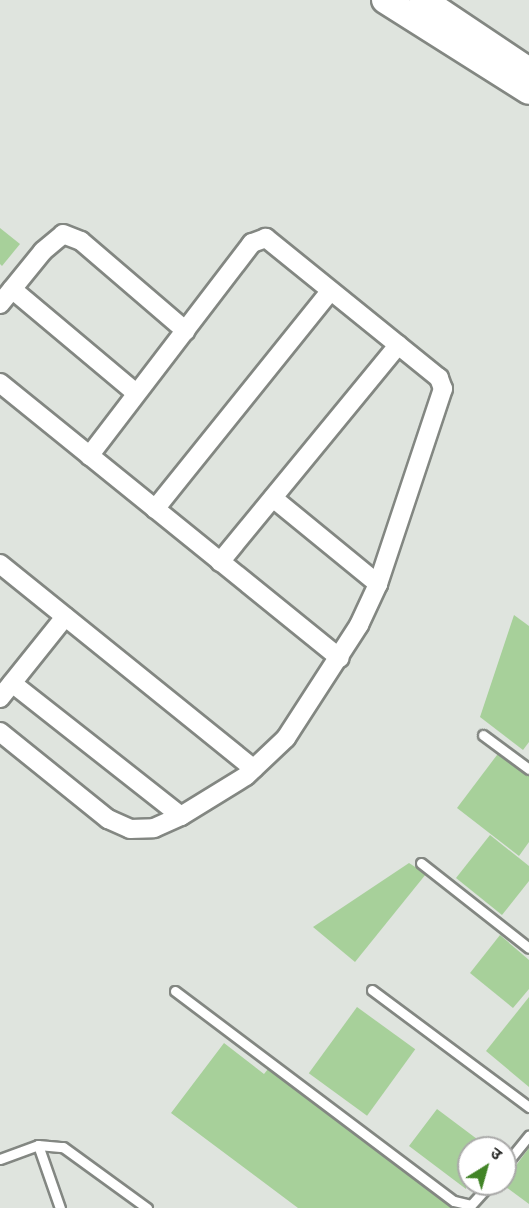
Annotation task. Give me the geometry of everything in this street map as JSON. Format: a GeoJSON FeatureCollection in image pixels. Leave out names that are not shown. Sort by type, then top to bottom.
{"type":"FeatureCollection","features":[{"type":"Feature","properties":{"kind":"main road"},"geometry":{"type":"LineString","coordinates":[[385,0],[529,91]]}},
{"type":"Feature","properties":{"kind":"main road"},"geometry":{"type":"LineString","coordinates":[[423,0],[529,71]]}},
{"type":"Feature","properties":{"kind":"street"},"geometry":{"type":"LineString","coordinates":[[0,304],[53,240],[63,234],[73,236],[186,331]]}},
{"type":"Feature","properties":{"kind":"street"},"geometry":{"type":"LineString","coordinates":[[0,732],[108,819],[130,829],[154,828],[181,816],[254,769],[286,738],[340,658],[378,584],[443,389],[439,378],[266,238],[252,243],[89,456]]}},
{"type":"Feature","properties":{"kind":"street"},"geometry":{"type":"LineString","coordinates":[[12,289],[136,393]]}},
{"type":"Feature","properties":{"kind":"street"},"geometry":{"type":"LineString","coordinates":[[154,509],[330,291]]}},
{"type":"Feature","properties":{"kind":"street"},"geometry":{"type":"LineString","coordinates":[[220,562],[398,345]]}},
{"type":"Feature","properties":{"kind":"street"},"geometry":{"type":"LineString","coordinates":[[0,383],[340,658]]}},
{"type":"Feature","properties":{"kind":"street"},"geometry":{"type":"LineString","coordinates":[[273,498],[378,584]]}},
{"type":"Feature","properties":{"kind":"street"},"geometry":{"type":"LineString","coordinates":[[0,564],[254,769]]}},
{"type":"Feature","properties":{"kind":"street"},"geometry":{"type":"LineString","coordinates":[[0,698],[65,617]]}},
{"type":"Feature","properties":{"kind":"street"},"geometry":{"type":"LineString","coordinates":[[12,683],[181,816]]}},
{"type":"Feature","properties":{"kind":"lane"},"geometry":{"type":"LineString","coordinates":[[483,735],[529,770]]}},
{"type":"Feature","properties":{"kind":"lane"},"geometry":{"type":"LineString","coordinates":[[421,863],[529,948]]}},
{"type":"Feature","properties":{"kind":"lane"},"geometry":{"type":"LineString","coordinates":[[372,990],[529,1107]]}},
{"type":"Feature","properties":{"kind":"lane"},"geometry":{"type":"LineString","coordinates":[[175,991],[454,1201],[471,1206],[480,1196]]}},
{"type":"Feature","properties":{"kind":"lane"},"geometry":{"type":"LineString","coordinates":[[517,1150],[529,1135]]}},
{"type":"Feature","properties":{"kind":"lane"},"geometry":{"type":"LineString","coordinates":[[0,1159],[38,1145],[51,1143],[78,1155],[147,1208]]}},
{"type":"Feature","properties":{"kind":"lane"},"geometry":{"type":"LineString","coordinates":[[38,1145],[60,1208]]}},
{"type":"Feature","properties":{"kind":"building"},"geometry":{"type":"Polygon","coordinates":[[[0,228],[20,244],[2,266],[0,264],[0,228]]]}},
{"type":"Feature","properties":{"kind":"building"},"geometry":{"type":"Polygon","coordinates":[[[514,615],[529,626],[529,742],[523,750],[480,717],[514,615]]]}},
{"type":"Feature","properties":{"kind":"building"},"geometry":{"type":"Polygon","coordinates":[[[500,751],[529,774],[529,842],[519,856],[457,808],[500,751]]]}},
{"type":"Feature","properties":{"kind":"building"},"geometry":{"type":"Polygon","coordinates":[[[490,835],[529,866],[529,881],[502,915],[456,878],[490,835]]]}},
{"type":"Feature","properties":{"kind":"building"},"geometry":{"type":"Polygon","coordinates":[[[409,863],[426,874],[355,962],[313,927],[409,863]]]}},
{"type":"Feature","properties":{"kind":"building"},"geometry":{"type":"Polygon","coordinates":[[[500,935],[529,960],[529,989],[513,1008],[470,973],[500,935]]]}},
{"type":"Feature","properties":{"kind":"building"},"geometry":{"type":"Polygon","coordinates":[[[529,997],[529,1087],[486,1051],[529,997]]]}},
{"type":"Feature","properties":{"kind":"building"},"geometry":{"type":"Polygon","coordinates":[[[357,1007],[415,1049],[367,1116],[309,1073],[357,1007]]]}},
{"type":"Feature","properties":{"kind":"building"},"geometry":{"type":"Polygon","coordinates":[[[224,1043],[264,1074],[268,1069],[453,1208],[298,1208],[171,1113],[224,1043]]]}},
{"type":"Feature","properties":{"kind":"building"},"geometry":{"type":"Polygon","coordinates":[[[437,1109],[473,1136],[457,1136],[457,1182],[409,1146],[437,1109]]]}},
{"type":"Feature","properties":{"kind":"building"},"geometry":{"type":"Polygon","coordinates":[[[529,1148],[529,1204],[517,1195],[517,1164],[529,1148]]]}}]}
